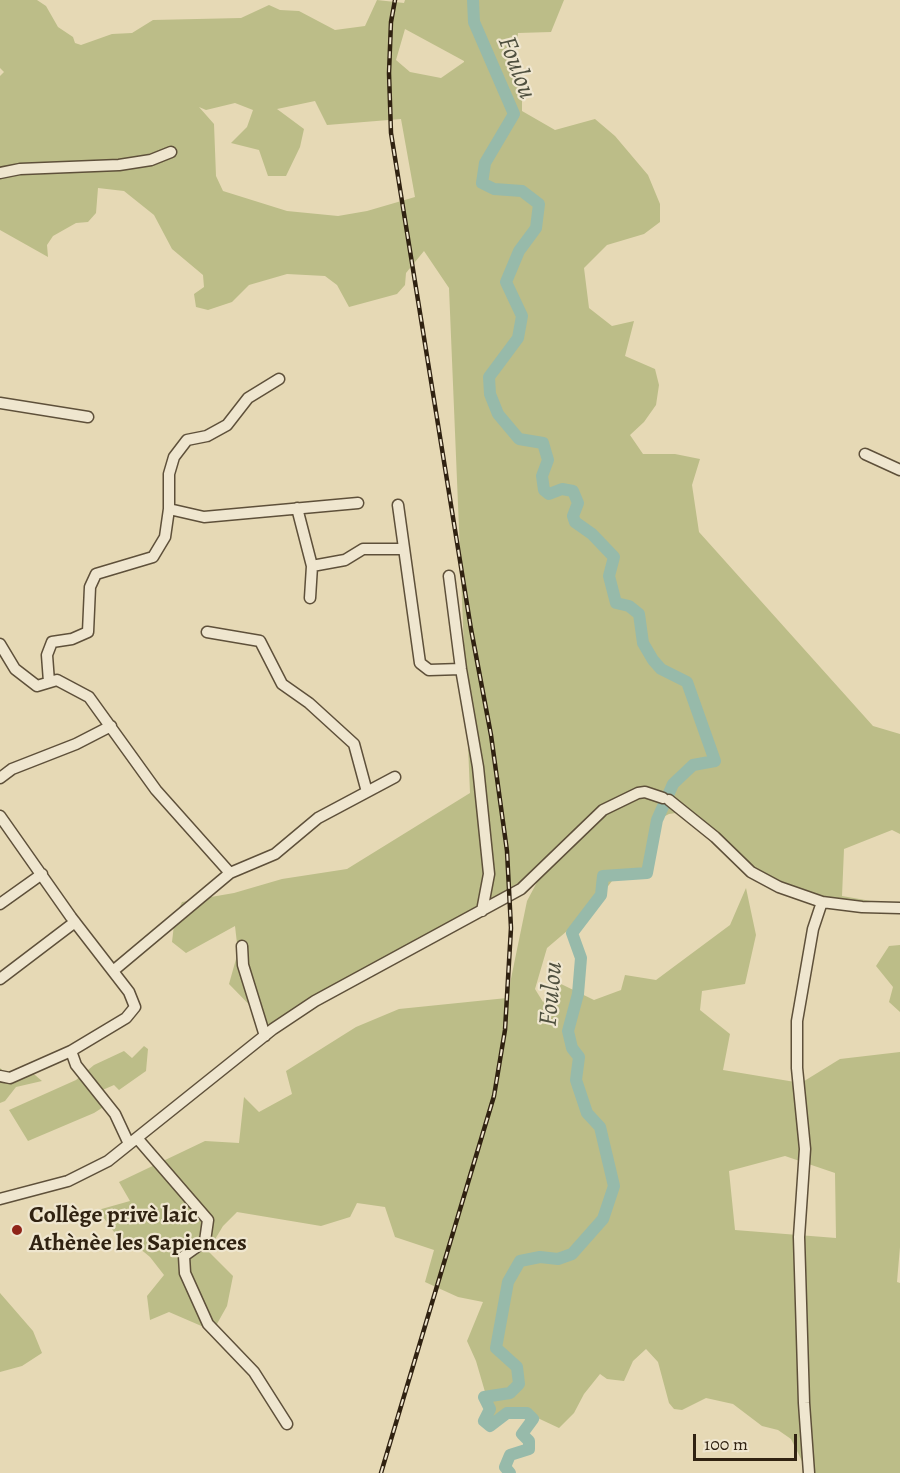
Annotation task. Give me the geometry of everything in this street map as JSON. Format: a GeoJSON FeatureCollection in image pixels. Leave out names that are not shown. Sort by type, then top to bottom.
{"type":"FeatureCollection","features":[{"type":"Feature","properties":{"kind":"street"},"geometry":{"type":"LineString","coordinates":[[0,173],[20,169],[119,165],[151,160],[171,152]]}},
{"type":"Feature","properties":{"kind":"street"},"geometry":{"type":"LineString","coordinates":[[49,682],[47,655],[52,642],[72,639],[88,632],[90,587],[96,574],[153,557],[165,537],[169,509],[169,474],[174,457],[187,440],[207,436],[227,425],[248,398],[279,379]]}},
{"type":"Feature","properties":{"kind":"street"},"geometry":{"type":"LineString","coordinates":[[0,403],[88,417]]}},
{"type":"Feature","properties":{"kind":"street"},"geometry":{"type":"LineString","coordinates":[[866,454],[900,470]]}},
{"type":"Feature","properties":{"kind":"street"},"geometry":{"type":"LineString","coordinates":[[169,509],[204,517],[242,516],[297,508],[358,503]]}},
{"type":"Feature","properties":{"kind":"street"},"geometry":{"type":"LineString","coordinates":[[398,505],[420,663],[429,670],[461,669]]}},
{"type":"Feature","properties":{"kind":"street"},"geometry":{"type":"LineString","coordinates":[[297,508],[312,566],[310,598]]}},
{"type":"Feature","properties":{"kind":"street"},"geometry":{"type":"LineString","coordinates":[[312,566],[345,560],[363,549],[403,549]]}},
{"type":"Feature","properties":{"kind":"street"},"geometry":{"type":"LineString","coordinates":[[449,576],[461,669],[478,767],[489,874],[483,911]]}},
{"type":"Feature","properties":{"kind":"street"},"geometry":{"type":"LineString","coordinates":[[207,632],[260,640],[282,684],[309,703],[354,744],[367,792]]}},
{"type":"Feature","properties":{"kind":"street"},"geometry":{"type":"LineString","coordinates":[[0,644],[15,669],[37,686],[57,680],[89,697],[156,790],[230,873]]}},
{"type":"Feature","properties":{"kind":"street"},"geometry":{"type":"LineString","coordinates":[[0,778],[12,769],[76,744],[111,726]]}},
{"type":"Feature","properties":{"kind":"street"},"geometry":{"type":"LineString","coordinates":[[113,971],[230,873],[275,854],[318,818],[395,777]]}},
{"type":"Feature","properties":{"kind":"street"},"geometry":{"type":"LineString","coordinates":[[0,1199],[68,1181],[108,1161],[265,1036],[315,1000],[521,889],[603,810],[638,793],[666,799],[715,837],[751,872],[779,887],[822,902],[900,908]]}},
{"type":"Feature","properties":{"kind":"street"},"geometry":{"type":"LineString","coordinates":[[0,816],[75,922],[129,992],[135,1007],[126,1018],[71,1051],[10,1078],[0,1076]]}},
{"type":"Feature","properties":{"kind":"street"},"geometry":{"type":"LineString","coordinates":[[0,904],[42,874]]}},
{"type":"Feature","properties":{"kind":"street"},"geometry":{"type":"LineString","coordinates":[[809,1473],[804,1403],[799,1237],[805,1149],[797,1068],[796,1022],[813,929],[822,902]]}},
{"type":"Feature","properties":{"kind":"street"},"geometry":{"type":"LineString","coordinates":[[0,980],[75,922]]}},
{"type":"Feature","properties":{"kind":"street"},"geometry":{"type":"LineString","coordinates":[[242,946],[243,965],[265,1036]]}},
{"type":"Feature","properties":{"kind":"street"},"geometry":{"type":"LineString","coordinates":[[71,1051],[81,1074],[115,1114],[133,1141],[208,1220],[205,1241],[184,1256],[185,1273],[208,1324],[255,1372],[287,1424]]}},
{"type":"Feature","properties":{"kind":"green space"},"geometry":{"type":"Polygon","coordinates":[[[0,0],[37,0],[46,6],[58,27],[73,37],[75,43],[81,45],[112,34],[132,33],[153,20],[241,18],[269,5],[280,10],[299,11],[335,30],[365,26],[377,0],[404,3],[405,0],[564,0],[551,32],[518,33],[514,77],[522,92],[522,111],[555,130],[595,119],[615,136],[648,175],[660,204],[660,222],[644,234],[607,245],[584,268],[589,308],[612,326],[634,321],[625,356],[655,369],[659,385],[656,405],[644,422],[630,435],[643,454],[675,454],[700,459],[692,485],[699,532],[873,726],[900,734],[900,834],[892,830],[844,849],[842,896],[900,906],[862,907],[779,887],[683,812],[669,814],[657,820],[647,873],[612,881],[572,933],[567,931],[547,948],[535,989],[543,1002],[561,984],[594,1000],[621,990],[625,975],[656,980],[730,925],[746,888],[756,935],[745,984],[702,991],[700,1010],[730,1034],[723,1070],[801,1083],[840,1059],[900,1052],[900,1247],[897,1282],[900,1283],[900,1473],[808,1473],[791,1439],[778,1430],[762,1426],[733,1404],[706,1398],[682,1410],[674,1409],[669,1403],[658,1362],[646,1349],[633,1361],[624,1381],[607,1379],[600,1374],[584,1394],[574,1413],[559,1428],[527,1413],[507,1414],[490,1426],[484,1421],[490,1409],[476,1361],[467,1341],[483,1302],[458,1297],[425,1282],[434,1250],[395,1237],[385,1207],[357,1203],[350,1217],[321,1226],[237,1212],[223,1226],[208,1251],[233,1276],[227,1306],[213,1331],[169,1312],[150,1320],[147,1296],[164,1275],[150,1257],[133,1243],[125,1247],[98,1210],[130,1201],[119,1182],[205,1141],[239,1143],[244,1097],[259,1112],[292,1094],[286,1071],[356,1027],[399,1009],[507,998],[527,901],[545,867],[273,1029],[229,984],[238,952],[235,926],[186,953],[172,942],[175,916],[182,902],[234,893],[282,879],[347,869],[470,793],[449,288],[424,251],[406,273],[405,285],[397,294],[349,307],[337,285],[325,276],[287,274],[249,285],[232,302],[208,310],[196,307],[194,294],[204,287],[203,275],[172,249],[154,215],[124,191],[98,188],[96,213],[88,222],[76,223],[53,236],[47,245],[48,257],[0,230],[0,76],[4,72],[0,68],[0,0]],[[405,29],[396,60],[410,72],[441,78],[464,62],[464,61],[405,29]],[[315,101],[277,109],[304,129],[300,147],[286,176],[268,176],[259,150],[231,143],[247,127],[253,110],[235,103],[206,110],[199,107],[214,124],[216,176],[223,191],[287,211],[338,216],[367,211],[415,197],[401,119],[327,125],[315,101]],[[785,1156],[729,1171],[735,1230],[836,1238],[835,1173],[785,1156]]]}},
{"type":"Feature","properties":{"kind":"green space"},"geometry":{"type":"Polygon","coordinates":[[[900,945],[900,1012],[889,1002],[893,987],[876,966],[889,946],[900,945]]]}},
{"type":"Feature","properties":{"kind":"green space"},"geometry":{"type":"Polygon","coordinates":[[[144,1046],[148,1049],[146,1071],[119,1090],[114,1085],[98,1092],[105,1106],[94,1113],[28,1141],[9,1110],[76,1080],[94,1065],[124,1051],[132,1058],[144,1046]]]}},
{"type":"Feature","properties":{"kind":"green space"},"geometry":{"type":"Polygon","coordinates":[[[0,1068],[7,1074],[28,1069],[42,1081],[16,1087],[5,1101],[0,1103],[0,1068]]]}},
{"type":"Feature","properties":{"kind":"green space"},"geometry":{"type":"Polygon","coordinates":[[[0,1293],[33,1331],[42,1353],[22,1366],[0,1372],[0,1293]]]}},
{"type":"Feature","properties":{"kind":"waterway","name":"Foulou"},"geometry":{"type":"LineString","coordinates":[[473,0],[474,22],[514,114],[485,163],[482,183],[494,189],[522,191],[539,204],[536,228],[519,251],[506,282],[522,316],[518,338],[489,377],[490,394],[498,414],[519,439],[543,443],[548,460],[542,476],[544,490],[549,494],[562,489],[573,491],[578,503],[573,516],[575,522],[592,534],[614,557],[609,576],[616,603],[629,606],[639,614],[643,643],[661,669],[687,682],[715,761],[693,765],[673,784],[657,820],[647,873],[603,876],[601,895],[572,933],[581,958],[578,994],[568,1031],[572,1048],[579,1057],[576,1080],[587,1113],[600,1127],[614,1186],[603,1219],[572,1254],[558,1259],[540,1257],[520,1261],[508,1282],[496,1348],[517,1367],[519,1384],[510,1393],[484,1397],[490,1409],[484,1421],[490,1426],[507,1413],[527,1413],[533,1419],[522,1434],[529,1441],[529,1449],[510,1455],[505,1467],[510,1473]]}},
{"type":"Feature","properties":{"kind":"railway"},"geometry":{"type":"LineString","coordinates":[[381,1473],[494,1096],[505,1030],[511,928],[507,851],[491,735],[471,629],[391,133],[389,73],[391,22],[395,0]]}},
{"type":"Feature","properties":{"kind":"place","name":"Collège privè laic Athènèe les Sapiences"},"geometry":{"type":"Point","coordinates":[17,1230]}}]}
